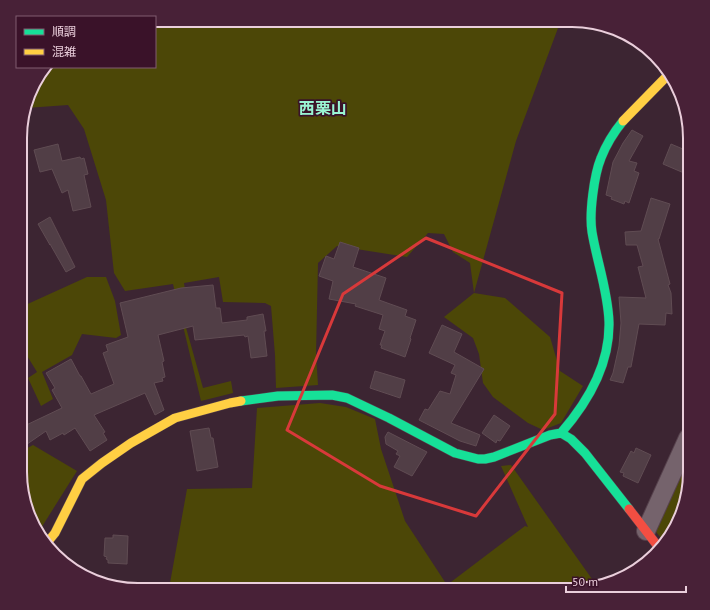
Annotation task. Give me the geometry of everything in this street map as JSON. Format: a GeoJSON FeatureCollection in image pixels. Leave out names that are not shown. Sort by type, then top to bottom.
{"type":"FeatureCollection","features":[{"type":"Feature","properties":{"kind":"street"},"geometry":{"type":"LineString","coordinates":[[50,539],[55,533],[82,479],[102,463],[131,443],[175,418],[230,403],[278,396],[332,394],[346,398],[389,418],[455,454],[478,459],[494,457],[550,435],[561,433],[574,418],[588,397],[601,370],[607,345],[609,322],[607,303],[592,231],[592,202],[596,178],[602,158],[612,137],[622,122],[665,78]]}},
{"type":"Feature","properties":{"kind":"street"},"geometry":{"type":"LineString","coordinates":[[561,433],[571,439],[585,454],[656,544]]}},
{"type":"Feature","properties":{"kind":"street"},"geometry":{"type":"LineString","coordinates":[[646,531],[683,449]]}},
{"type":"Feature","properties":{"kind":"highlighted area"},"geometry":{"type":"Polygon","coordinates":[[[426,238],[562,293],[555,414],[476,516],[380,486],[287,430],[343,294],[426,238]]]}},
{"type":"Feature","properties":{"kind":"shaded area"},"geometry":{"type":"Polygon","coordinates":[[[156,27],[558,27],[516,141],[474,293],[470,263],[453,252],[444,234],[428,233],[407,257],[337,246],[318,263],[316,354],[318,385],[276,388],[271,306],[265,303],[223,302],[219,277],[184,283],[186,297],[185,324],[203,388],[231,381],[233,393],[201,401],[173,284],[125,291],[114,273],[106,200],[84,129],[68,105],[31,108],[35,96],[52,68],[156,68],[156,27]]]}},
{"type":"Feature","properties":{"kind":"shaded area"},"geometry":{"type":"Polygon","coordinates":[[[87,277],[106,277],[115,301],[121,335],[116,338],[82,334],[72,355],[42,372],[53,399],[41,406],[28,378],[37,372],[27,356],[27,304],[87,277]]]}},
{"type":"Feature","properties":{"kind":"shaded area"},"geometry":{"type":"Polygon","coordinates":[[[474,293],[505,298],[550,337],[560,371],[583,386],[561,423],[543,430],[528,423],[493,397],[483,383],[479,354],[473,338],[444,317],[474,293]]]}},
{"type":"Feature","properties":{"kind":"shaded area"},"geometry":{"type":"Polygon","coordinates":[[[320,403],[346,407],[375,419],[381,449],[405,521],[446,583],[170,583],[187,489],[252,488],[257,408],[320,403]]]}},
{"type":"Feature","properties":{"kind":"shaded area"},"geometry":{"type":"Polygon","coordinates":[[[33,445],[77,471],[42,527],[35,514],[29,493],[27,479],[27,448],[33,445]]]}},
{"type":"Feature","properties":{"kind":"shaded area"},"geometry":{"type":"Polygon","coordinates":[[[511,465],[593,581],[579,583],[450,583],[525,526],[528,527],[501,466],[511,465]]]}},
{"type":"Feature","properties":{"kind":"shaded area"},"geometry":{"type":"Polygon","coordinates":[[[683,467],[681,493],[672,521],[661,538],[653,528],[683,467]]]}},
{"type":"Feature","properties":{"kind":"building"},"geometry":{"type":"Polygon","coordinates":[[[632,130],[643,136],[629,161],[637,163],[634,171],[639,173],[629,203],[625,201],[624,204],[611,199],[612,197],[606,195],[613,162],[632,130]]]}},
{"type":"Feature","properties":{"kind":"building"},"geometry":{"type":"Polygon","coordinates":[[[58,144],[62,161],[80,157],[81,159],[84,158],[88,174],[84,175],[91,207],[73,211],[68,190],[62,193],[52,169],[40,172],[34,150],[58,144]]]}},
{"type":"Feature","properties":{"kind":"building"},"geometry":{"type":"Polygon","coordinates":[[[671,144],[683,149],[683,173],[663,164],[671,144]]]}},
{"type":"Feature","properties":{"kind":"building"},"geometry":{"type":"Polygon","coordinates":[[[651,198],[670,204],[658,239],[670,284],[668,285],[671,293],[672,314],[666,313],[665,325],[639,324],[631,367],[628,367],[623,383],[610,380],[619,346],[621,323],[619,297],[646,298],[638,267],[643,266],[637,245],[626,245],[625,232],[641,231],[651,198]]]}},
{"type":"Feature","properties":{"kind":"building"},"geometry":{"type":"Polygon","coordinates":[[[50,217],[75,267],[66,272],[38,224],[50,217]]]}},
{"type":"Feature","properties":{"kind":"building"},"geometry":{"type":"Polygon","coordinates":[[[340,242],[359,248],[353,267],[386,278],[379,300],[407,310],[405,316],[416,320],[405,357],[381,348],[382,345],[380,345],[385,331],[379,329],[383,315],[355,306],[356,304],[329,299],[333,281],[319,276],[326,256],[334,259],[340,242]]]}},
{"type":"Feature","properties":{"kind":"building"},"geometry":{"type":"Polygon","coordinates":[[[213,285],[216,308],[220,308],[222,323],[247,320],[247,317],[263,314],[266,331],[264,331],[267,356],[251,358],[248,336],[245,337],[244,335],[195,340],[193,326],[158,335],[164,361],[162,362],[165,377],[162,378],[163,381],[154,383],[164,410],[155,415],[145,393],[94,415],[105,432],[103,433],[107,440],[90,451],[75,428],[64,435],[63,433],[50,440],[46,431],[27,444],[27,425],[62,408],[52,390],[55,388],[46,373],[71,359],[91,394],[114,384],[103,353],[108,351],[106,345],[128,337],[120,303],[181,288],[213,285]]]}},
{"type":"Feature","properties":{"kind":"building"},"geometry":{"type":"Polygon","coordinates":[[[442,325],[462,334],[454,352],[484,369],[451,423],[480,435],[476,446],[460,441],[419,420],[425,409],[428,410],[440,391],[450,394],[456,375],[451,373],[455,365],[429,353],[442,325]]]}},
{"type":"Feature","properties":{"kind":"building"},"geometry":{"type":"Polygon","coordinates":[[[375,371],[405,380],[400,398],[370,388],[375,371]]]}},
{"type":"Feature","properties":{"kind":"building"},"geometry":{"type":"Polygon","coordinates":[[[494,415],[510,426],[500,441],[497,440],[496,443],[482,433],[494,415]]]}},
{"type":"Feature","properties":{"kind":"building"},"geometry":{"type":"Polygon","coordinates":[[[209,428],[211,438],[213,438],[218,467],[197,471],[190,431],[209,428]]]}},
{"type":"Feature","properties":{"kind":"building"},"geometry":{"type":"Polygon","coordinates":[[[388,432],[427,452],[412,476],[394,467],[400,456],[396,454],[398,451],[386,444],[385,437],[388,432]]]}},
{"type":"Feature","properties":{"kind":"building"},"geometry":{"type":"Polygon","coordinates":[[[636,448],[651,455],[638,483],[623,476],[624,473],[620,472],[631,451],[634,453],[636,448]]]}},
{"type":"Feature","properties":{"kind":"building"},"geometry":{"type":"Polygon","coordinates":[[[113,535],[128,536],[127,564],[108,563],[108,560],[106,559],[107,557],[104,556],[105,538],[113,538],[113,535]]]}},
{"type":"Feature","properties":{"kind":"traffic: fast"},"geometry":{"type":"LineString","coordinates":[[561,433],[580,408],[596,382],[606,353],[609,322],[608,310],[592,232],[592,205],[598,165],[610,139],[623,121]]}},
{"type":"Feature","properties":{"kind":"traffic: fast"},"geometry":{"type":"LineString","coordinates":[[241,401],[278,396],[332,395],[347,398],[389,418],[455,453],[478,459],[494,457],[550,435],[561,433],[571,439],[585,453],[629,509]]}},
{"type":"Feature","properties":{"kind":"traffic: slow"},"geometry":{"type":"LineString","coordinates":[[623,121],[665,78]]}},
{"type":"Feature","properties":{"kind":"traffic: slow"},"geometry":{"type":"LineString","coordinates":[[50,539],[55,533],[82,479],[102,463],[131,443],[175,418],[241,401]]}},
{"type":"Feature","properties":{"kind":"traffic: jam"},"geometry":{"type":"LineString","coordinates":[[629,509],[656,544]]}},
{"type":"Feature","properties":{"kind":"district","name":"西栗山"},"geometry":{"type":"Point","coordinates":[323,108]}}]}
